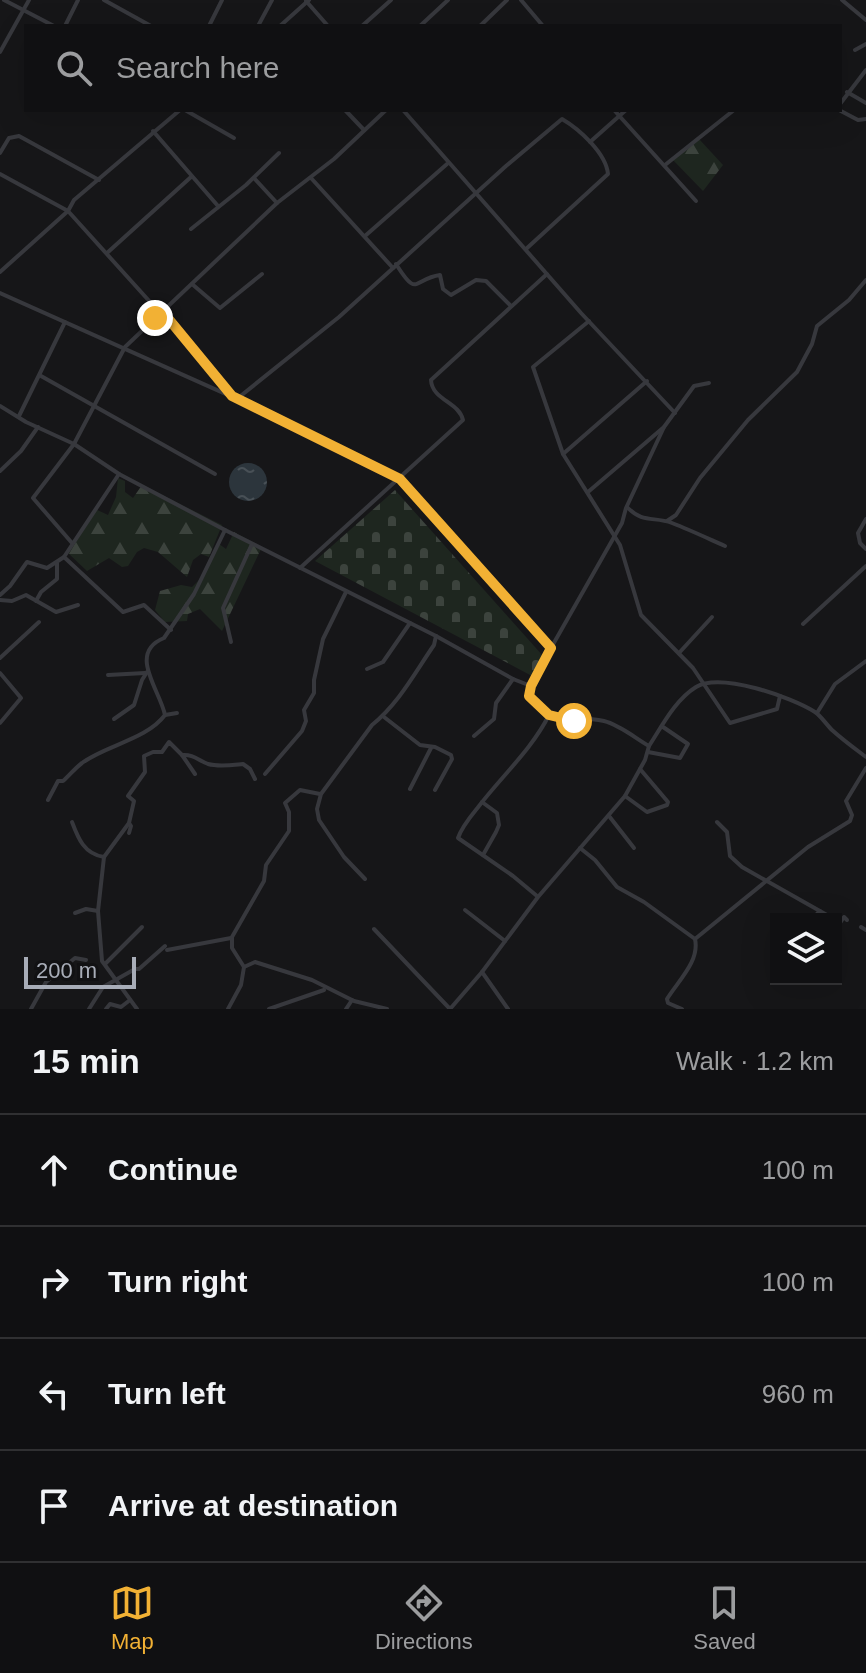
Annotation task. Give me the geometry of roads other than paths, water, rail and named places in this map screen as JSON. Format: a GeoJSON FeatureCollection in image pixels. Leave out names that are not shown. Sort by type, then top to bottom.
{"type":"FeatureCollection","features":[{"type":"Feature","properties":{"kind":"street"},"geometry":{"type":"LineString","coordinates":[[4,0],[50,24]]}},
{"type":"Feature","properties":{"kind":"street"},"geometry":{"type":"LineString","coordinates":[[0,52],[29,0]]}},
{"type":"Feature","properties":{"kind":"street"},"geometry":{"type":"LineString","coordinates":[[66,24],[78,0]]}},
{"type":"Feature","properties":{"kind":"street"},"geometry":{"type":"LineString","coordinates":[[104,0],[147,24]]}},
{"type":"Feature","properties":{"kind":"street"},"geometry":{"type":"LineString","coordinates":[[210,24],[222,0]]}},
{"type":"Feature","properties":{"kind":"street"},"geometry":{"type":"LineString","coordinates":[[259,24],[272,0]]}},
{"type":"Feature","properties":{"kind":"street"},"geometry":{"type":"LineString","coordinates":[[282,24],[307,0],[326,24]]}},
{"type":"Feature","properties":{"kind":"street"},"geometry":{"type":"LineString","coordinates":[[364,24],[391,0]]}},
{"type":"Feature","properties":{"kind":"street"},"geometry":{"type":"LineString","coordinates":[[422,24],[448,0]]}},
{"type":"Feature","properties":{"kind":"street"},"geometry":{"type":"LineString","coordinates":[[482,24],[507,0]]}},
{"type":"Feature","properties":{"kind":"street"},"geometry":{"type":"LineString","coordinates":[[521,0],[541,24]]}},
{"type":"Feature","properties":{"kind":"street"},"geometry":{"type":"LineString","coordinates":[[842,0],[866,20]]}},
{"type":"Feature","properties":{"kind":"street"},"geometry":{"type":"LineString","coordinates":[[855,50],[866,44]]}},
{"type":"Feature","properties":{"kind":"street"},"geometry":{"type":"LineString","coordinates":[[842,101],[866,70]]}},
{"type":"Feature","properties":{"kind":"street"},"geometry":{"type":"LineString","coordinates":[[847,92],[866,103]]}},
{"type":"Feature","properties":{"kind":"street"},"geometry":{"type":"LineString","coordinates":[[0,272],[68,211],[74,200],[179,112]]}},
{"type":"Feature","properties":{"kind":"street"},"geometry":{"type":"LineString","coordinates":[[186,112],[234,138]]}},
{"type":"Feature","properties":{"kind":"street"},"geometry":{"type":"LineString","coordinates":[[347,112],[364,130]]}},
{"type":"Feature","properties":{"kind":"street"},"geometry":{"type":"LineString","coordinates":[[72,543],[33,498],[74,444],[125,347],[277,203],[311,178],[384,112]]}},
{"type":"Feature","properties":{"kind":"street"},"geometry":{"type":"LineString","coordinates":[[405,112],[589,321],[675,413]]}},
{"type":"Feature","properties":{"kind":"street"},"geometry":{"type":"LineString","coordinates":[[616,112],[696,201]]}},
{"type":"Feature","properties":{"kind":"street"},"geometry":{"type":"LineString","coordinates":[[590,142],[624,112]]}},
{"type":"Feature","properties":{"kind":"street"},"geometry":{"type":"LineString","coordinates":[[665,165],[731,112]]}},
{"type":"Feature","properties":{"kind":"street"},"geometry":{"type":"LineString","coordinates":[[842,112],[858,120],[866,119]]}},
{"type":"Feature","properties":{"kind":"street"},"geometry":{"type":"LineString","coordinates":[[234,398],[339,317],[475,193],[562,119],[590,142],[607,167],[608,174],[526,249]]}},
{"type":"Feature","properties":{"kind":"street"},"geometry":{"type":"LineString","coordinates":[[153,131],[218,206]]}},
{"type":"Feature","properties":{"kind":"street"},"geometry":{"type":"LineString","coordinates":[[0,153],[9,138],[19,136],[99,180]]}},
{"type":"Feature","properties":{"kind":"street"},"geometry":{"type":"LineString","coordinates":[[191,229],[254,178],[279,153]]}},
{"type":"Feature","properties":{"kind":"street"},"geometry":{"type":"LineString","coordinates":[[365,236],[448,164]]}},
{"type":"Feature","properties":{"kind":"street"},"geometry":{"type":"LineString","coordinates":[[0,174],[68,211],[151,303],[162,311],[234,398]]}},
{"type":"Feature","properties":{"kind":"street"},"geometry":{"type":"LineString","coordinates":[[107,253],[191,177]]}},
{"type":"Feature","properties":{"kind":"street"},"geometry":{"type":"LineString","coordinates":[[254,178],[277,203]]}},
{"type":"Feature","properties":{"kind":"street"},"geometry":{"type":"LineString","coordinates":[[311,178],[407,282],[420,285],[440,275],[443,289],[451,295],[476,280],[486,281],[512,306]]}},
{"type":"Feature","properties":{"kind":"street"},"geometry":{"type":"LineString","coordinates":[[192,284],[220,308],[262,274]]}},
{"type":"Feature","properties":{"kind":"street"},"geometry":{"type":"LineString","coordinates":[[300,568],[463,420],[462,413],[434,391],[431,380],[547,274]]}},
{"type":"Feature","properties":{"kind":"street"},"geometry":{"type":"LineString","coordinates":[[627,507],[635,516],[657,522],[667,521],[676,515],[700,478],[748,420],[797,372],[817,326],[849,300],[866,280]]}},
{"type":"Feature","properties":{"kind":"street"},"geometry":{"type":"LineString","coordinates":[[0,293],[113,345],[125,347],[400,479],[551,648]]}},
{"type":"Feature","properties":{"kind":"street"},"geometry":{"type":"LineString","coordinates":[[19,416],[66,321]]}},
{"type":"Feature","properties":{"kind":"street"},"geometry":{"type":"LineString","coordinates":[[589,321],[533,367],[563,454],[620,545],[641,615],[704,683],[730,723],[777,709],[780,696]]}},
{"type":"Feature","properties":{"kind":"street"},"geometry":{"type":"LineString","coordinates":[[41,376],[215,474]]}},
{"type":"Feature","properties":{"kind":"street"},"geometry":{"type":"LineString","coordinates":[[563,454],[647,381]]}},
{"type":"Feature","properties":{"kind":"street"},"geometry":{"type":"LineString","coordinates":[[588,492],[664,427],[694,386],[709,383]]}},
{"type":"Feature","properties":{"kind":"street"},"geometry":{"type":"LineString","coordinates":[[0,406],[74,444],[119,474],[225,530],[531,686]]}},
{"type":"Feature","properties":{"kind":"street"},"geometry":{"type":"LineString","coordinates":[[0,471],[21,451],[38,427]]}},
{"type":"Feature","properties":{"kind":"street"},"geometry":{"type":"LineString","coordinates":[[663,727],[688,744],[680,758],[648,749],[606,721],[574,721],[549,715],[529,696],[551,648],[622,523],[664,427]]}},
{"type":"Feature","properties":{"kind":"street"},"geometry":{"type":"LineString","coordinates":[[78,605],[56,612],[26,595],[12,601],[0,597],[27,562],[47,568],[64,557],[119,474]]}},
{"type":"Feature","properties":{"kind":"street"},"geometry":{"type":"LineString","coordinates":[[622,523],[635,516]]}},
{"type":"Feature","properties":{"kind":"street"},"geometry":{"type":"LineString","coordinates":[[866,519],[858,533],[860,543],[866,549]]}},
{"type":"Feature","properties":{"kind":"street"},"geometry":{"type":"LineString","coordinates":[[667,521],[725,546]]}},
{"type":"Feature","properties":{"kind":"street"},"geometry":{"type":"LineString","coordinates":[[114,719],[134,705],[146,672],[148,653],[171,630],[199,586],[225,530]]}},
{"type":"Feature","properties":{"kind":"street"},"geometry":{"type":"LineString","coordinates":[[231,642],[223,608],[252,544]]}},
{"type":"Feature","properties":{"kind":"street"},"geometry":{"type":"LineString","coordinates":[[64,557],[123,612],[144,605],[171,630]]}},
{"type":"Feature","properties":{"kind":"street"},"geometry":{"type":"LineString","coordinates":[[36,601],[44,588],[57,579],[57,563]]}},
{"type":"Feature","properties":{"kind":"street"},"geometry":{"type":"LineString","coordinates":[[803,624],[866,566]]}},
{"type":"Feature","properties":{"kind":"street"},"geometry":{"type":"LineString","coordinates":[[265,774],[302,731],[306,721],[304,710],[314,693],[323,639],[346,592]]}},
{"type":"Feature","properties":{"kind":"street"},"geometry":{"type":"LineString","coordinates":[[679,653],[712,617]]}},
{"type":"Feature","properties":{"kind":"street"},"geometry":{"type":"LineString","coordinates":[[0,658],[39,622]]}},
{"type":"Feature","properties":{"kind":"street"},"geometry":{"type":"LineString","coordinates":[[367,669],[383,662],[410,623]]}},
{"type":"Feature","properties":{"kind":"street"},"geometry":{"type":"LineString","coordinates":[[365,879],[344,857],[319,820],[317,809],[321,794],[372,725],[384,717],[413,678],[434,645],[436,636]]}},
{"type":"Feature","properties":{"kind":"street"},"geometry":{"type":"LineString","coordinates":[[817,713],[835,684],[866,661]]}},
{"type":"Feature","properties":{"kind":"street"},"geometry":{"type":"LineString","coordinates":[[108,675],[146,672]]}},
{"type":"Feature","properties":{"kind":"street"},"geometry":{"type":"LineString","coordinates":[[146,672],[165,715]]}},
{"type":"Feature","properties":{"kind":"street"},"geometry":{"type":"LineString","coordinates":[[0,673],[21,698],[0,723]]}},
{"type":"Feature","properties":{"kind":"street"},"geometry":{"type":"LineString","coordinates":[[474,736],[494,719],[496,703],[513,679]]}},
{"type":"Feature","properties":{"kind":"street"},"geometry":{"type":"LineString","coordinates":[[374,929],[450,1009],[538,897],[625,796],[648,749],[678,703],[704,683],[735,684],[780,696],[817,713],[845,742],[866,757]]}},
{"type":"Feature","properties":{"kind":"street"},"geometry":{"type":"LineString","coordinates":[[48,800],[58,781],[63,781],[83,762],[142,733],[165,715],[177,713]]}},
{"type":"Feature","properties":{"kind":"street"},"geometry":{"type":"LineString","coordinates":[[538,897],[458,838],[461,829],[540,732],[549,715]]}},
{"type":"Feature","properties":{"kind":"street"},"geometry":{"type":"LineString","coordinates":[[384,717],[409,737],[452,756],[435,790]]}},
{"type":"Feature","properties":{"kind":"street"},"geometry":{"type":"LineString","coordinates":[[137,1009],[105,964],[99,937],[98,890],[104,857],[129,823],[134,801],[128,796],[145,772],[144,756],[162,752],[169,742],[195,774]]}},
{"type":"Feature","properties":{"kind":"street"},"geometry":{"type":"LineString","coordinates":[[410,789],[431,748]]}},
{"type":"Feature","properties":{"kind":"street"},"geometry":{"type":"LineString","coordinates":[[182,755],[189,754],[220,766],[243,764],[255,779]]}},
{"type":"Feature","properties":{"kind":"street"},"geometry":{"type":"LineString","coordinates":[[695,939],[808,847],[850,821],[852,815],[846,801],[866,768]]}},
{"type":"Feature","properties":{"kind":"street"},"geometry":{"type":"LineString","coordinates":[[625,796],[647,812],[667,805],[668,802],[640,769]]}},
{"type":"Feature","properties":{"kind":"street"},"geometry":{"type":"LineString","coordinates":[[228,1009],[241,985],[244,967],[232,948],[232,937],[261,889],[266,865],[289,831],[289,812],[285,803],[294,792],[300,790],[321,794]]}},
{"type":"Feature","properties":{"kind":"street"},"geometry":{"type":"LineString","coordinates":[[482,802],[497,813],[499,825],[483,855]]}},
{"type":"Feature","properties":{"kind":"street"},"geometry":{"type":"LineString","coordinates":[[609,816],[634,848]]}},
{"type":"Feature","properties":{"kind":"street"},"geometry":{"type":"LineString","coordinates":[[72,822],[85,848],[96,856],[104,857]]}},
{"type":"Feature","properties":{"kind":"street"},"geometry":{"type":"LineString","coordinates":[[717,822],[727,832],[732,858],[766,882],[823,913]]}},
{"type":"Feature","properties":{"kind":"street"},"geometry":{"type":"LineString","coordinates":[[129,823],[129,833]]}},
{"type":"Feature","properties":{"kind":"street"},"geometry":{"type":"LineString","coordinates":[[580,848],[595,860],[617,887],[644,902],[695,939],[697,948],[694,959],[667,999],[668,1003],[682,1009]]}},
{"type":"Feature","properties":{"kind":"street"},"geometry":{"type":"LineString","coordinates":[[75,913],[86,909],[98,911]]}},
{"type":"Feature","properties":{"kind":"street"},"geometry":{"type":"LineString","coordinates":[[465,910],[505,941]]}},
{"type":"Feature","properties":{"kind":"street"},"geometry":{"type":"LineString","coordinates":[[842,920],[844,917],[847,920]]}},
{"type":"Feature","properties":{"kind":"street"},"geometry":{"type":"LineString","coordinates":[[105,964],[142,927]]}},
{"type":"Feature","properties":{"kind":"street"},"geometry":{"type":"LineString","coordinates":[[89,1009],[103,987],[139,969],[166,948],[232,937]]}},
{"type":"Feature","properties":{"kind":"street"},"geometry":{"type":"LineString","coordinates":[[238,956],[312,980],[352,1000],[387,1009]]}},
{"type":"Feature","properties":{"kind":"street"},"geometry":{"type":"LineString","coordinates":[[31,1009],[46,982],[75,958],[86,960]]}},
{"type":"Feature","properties":{"kind":"street"},"geometry":{"type":"LineString","coordinates":[[244,967],[251,962]]}},
{"type":"Feature","properties":{"kind":"street"},"geometry":{"type":"LineString","coordinates":[[482,972],[508,1009]]}},
{"type":"Feature","properties":{"kind":"street"},"geometry":{"type":"LineString","coordinates":[[269,1009],[327,989]]}},
{"type":"Feature","properties":{"kind":"street"},"geometry":{"type":"LineString","coordinates":[[106,1009],[110,1004],[121,1007],[130,1000]]}},
{"type":"Feature","properties":{"kind":"street"},"geometry":{"type":"LineString","coordinates":[[346,1009],[352,1000]]}},
{"type":"Feature","properties":{"kind":"water"},"geometry":{"type":"Polygon","coordinates":[[[248,463],[261,469],[267,482],[261,495],[248,501],[235,495],[229,482],[235,469],[248,463]]]}}]}
